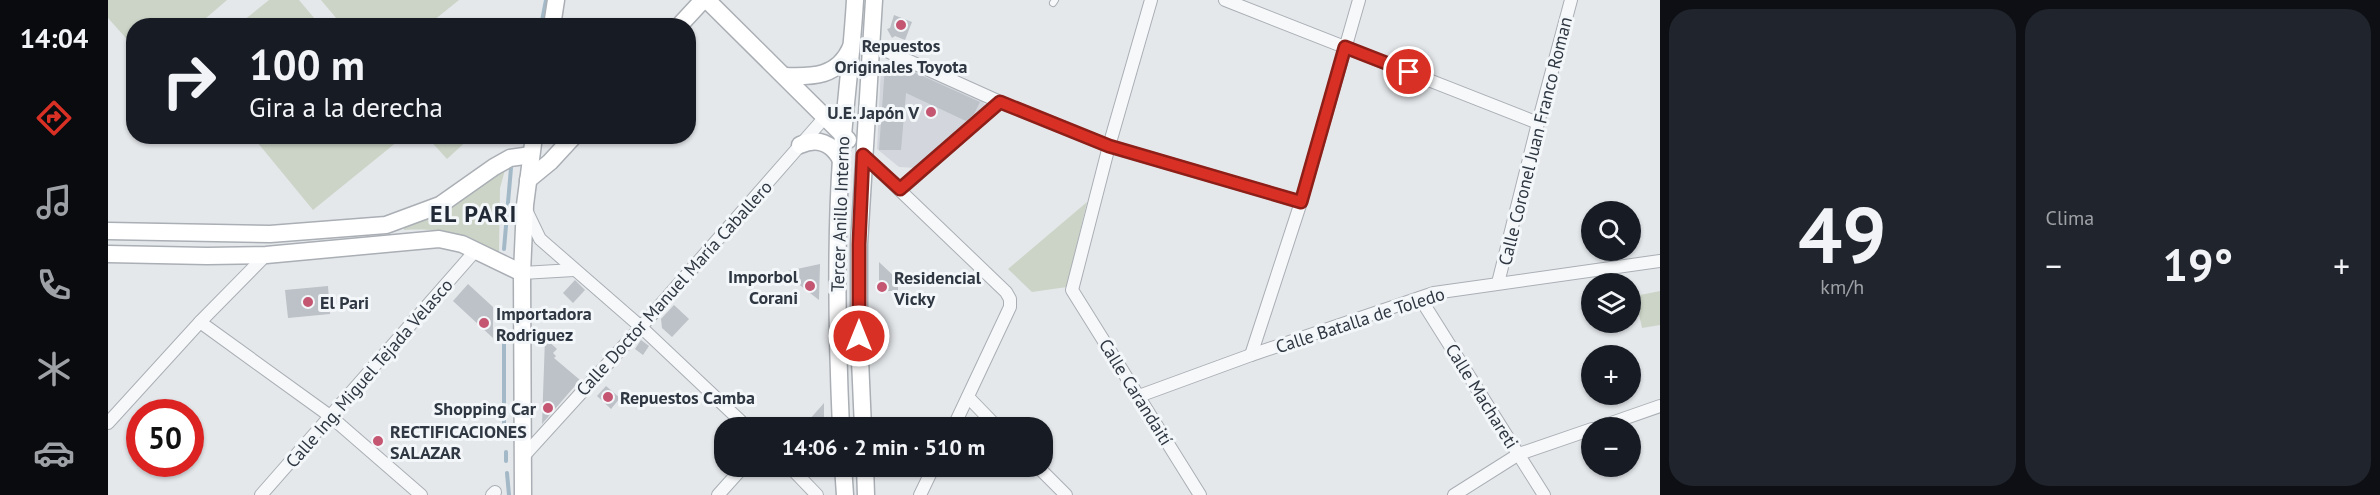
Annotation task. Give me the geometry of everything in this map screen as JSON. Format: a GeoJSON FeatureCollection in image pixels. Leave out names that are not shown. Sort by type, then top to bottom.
{"type":"FeatureCollection","features":[{"type":"Feature","properties":{"kind":"street"},"geometry":{"type":"LineString","coordinates":[[553,18],[556,0]]}},
{"type":"Feature","properties":{"kind":"street"},"geometry":{"type":"LineString","coordinates":[[687,18],[705,0],[843,135],[857,152],[857,189],[860,210]]}},
{"type":"Feature","properties":{"kind":"street","name":"Tercer Anillo Interno"},"geometry":{"type":"LineString","coordinates":[[855,0],[861,44],[863,155],[859,336],[863,417]]}},
{"type":"Feature","properties":{"kind":"street","name":"Tercer Anillo Interno"},"geometry":{"type":"LineString","coordinates":[[841,417],[837,332],[837,238],[843,135],[861,44],[872,25],[874,0]]}},
{"type":"Feature","properties":{"kind":"street"},"geometry":{"type":"LineString","coordinates":[[1109,146],[1151,0]]}},
{"type":"Feature","properties":{"kind":"street"},"geometry":{"type":"LineString","coordinates":[[1225,0],[1538,123]]}},
{"type":"Feature","properties":{"kind":"street"},"geometry":{"type":"LineString","coordinates":[[1251,355],[1301,202],[1359,0]]}},
{"type":"Feature","properties":{"kind":"street","name":"Calle Coronel Juan Franco Roman"},"geometry":{"type":"LineString","coordinates":[[1498,283],[1571,0]]}},
{"type":"Feature","properties":{"kind":"street"},"geometry":{"type":"LineString","coordinates":[[843,135],[854,118],[865,44],[872,25]]}},
{"type":"Feature","properties":{"kind":"street"},"geometry":{"type":"LineString","coordinates":[[784,76],[822,75],[836,68],[861,44],[1109,146],[1301,202]]}},
{"type":"Feature","properties":{"kind":"street"},"geometry":{"type":"LineString","coordinates":[[900,189],[1000,102]]}},
{"type":"Feature","properties":{"kind":"street","name":"Calle Doctor Manuel María Caballero"},"geometry":{"type":"LineString","coordinates":[[521,459],[641,327],[825,117]]}},
{"type":"Feature","properties":{"kind":"street"},"geometry":{"type":"LineString","coordinates":[[800,145],[809,141],[819,141],[836,151],[841,160]]}},
{"type":"Feature","properties":{"kind":"street"},"geometry":{"type":"LineString","coordinates":[[523,495],[521,459],[522,273],[525,205],[533,144]]}},
{"type":"Feature","properties":{"kind":"street"},"geometry":{"type":"LineString","coordinates":[[528,180],[550,162],[567,144]]}},
{"type":"Feature","properties":{"kind":"street","name":"Calle Carandaití"},"geometry":{"type":"LineString","coordinates":[[1109,146],[1072,290],[1200,495]]}},
{"type":"Feature","properties":{"kind":"street"},"geometry":{"type":"LineString","coordinates":[[108,231],[270,234],[386,225],[440,205],[510,158],[531,155]]}},
{"type":"Feature","properties":{"kind":"street"},"geometry":{"type":"LineString","coordinates":[[863,155],[1006,292],[1010,299],[1010,307],[958,417]]}},
{"type":"Feature","properties":{"kind":"street"},"geometry":{"type":"LineString","coordinates":[[525,205],[532,226],[540,239],[641,327],[736,417]]}},
{"type":"Feature","properties":{"kind":"street"},"geometry":{"type":"LineString","coordinates":[[108,254],[266,255],[439,239],[450,240],[476,250],[522,273],[574,270]]}},
{"type":"Feature","properties":{"kind":"street","name":"Calle Ing. Miguel Tejada Velasco"},"geometry":{"type":"LineString","coordinates":[[261,495],[476,250]]}},
{"type":"Feature","properties":{"kind":"street"},"geometry":{"type":"LineString","coordinates":[[108,423],[200,322],[266,255]]}},
{"type":"Feature","properties":{"kind":"street","name":"Calle Batalla de Toledo"},"geometry":{"type":"LineString","coordinates":[[1139,396],[1434,293],[1660,261]]}},
{"type":"Feature","properties":{"kind":"street","name":"Calle Machareti"},"geometry":{"type":"LineString","coordinates":[[1420,298],[1544,495]]}},
{"type":"Feature","properties":{"kind":"street"},"geometry":{"type":"LineString","coordinates":[[200,322],[330,416],[421,495]]}},
{"type":"Feature","properties":{"kind":"street"},"geometry":{"type":"LineString","coordinates":[[968,398],[987,417]]}},
{"type":"Feature","properties":{"kind":"street"},"geometry":{"type":"LineString","coordinates":[[1628,417],[1660,406]]}},
{"type":"Feature","properties":{"kind":"street"},"geometry":{"type":"LineString","coordinates":[[1454,495],[1519,454],[1581,433]]}},
{"type":"Feature","properties":{"kind":"street"},"geometry":{"type":"LineString","coordinates":[[718,495],[734,477]]}},
{"type":"Feature","properties":{"kind":"street"},"geometry":{"type":"LineString","coordinates":[[800,477],[817,495]]}},
{"type":"Feature","properties":{"kind":"street"},"geometry":{"type":"LineString","coordinates":[[844,477],[845,495]]}},
{"type":"Feature","properties":{"kind":"street"},"geometry":{"type":"LineString","coordinates":[[865,477],[866,495]]}},
{"type":"Feature","properties":{"kind":"street"},"geometry":{"type":"LineString","coordinates":[[920,495],[929,477]]}},
{"type":"Feature","properties":{"kind":"street"},"geometry":{"type":"LineString","coordinates":[[1048,477],[1066,495]]}},
{"type":"Feature","properties":{"kind":"shaded area"},"geometry":{"type":"Polygon","coordinates":[[[108,0],[227,0],[206,18],[126,18],[126,38],[108,18],[108,0]]]}},
{"type":"Feature","properties":{"kind":"shaded area"},"geometry":{"type":"Polygon","coordinates":[[[269,0],[299,0],[314,18],[247,18],[269,0]]]}},
{"type":"Feature","properties":{"kind":"shaded area"},"geometry":{"type":"Polygon","coordinates":[[[321,0],[459,0],[437,18],[336,18],[321,0]]]}},
{"type":"Feature","properties":{"kind":"shaded area","name":"U.E. Japón V"},"geometry":{"type":"Polygon","coordinates":[[[885,61],[891,61],[981,100],[987,107],[916,168],[899,167],[877,149],[881,66],[885,61]]]}},
{"type":"Feature","properties":{"kind":"shaded area"},"geometry":{"type":"Polygon","coordinates":[[[259,144],[394,144],[313,210],[259,144]]]}},
{"type":"Feature","properties":{"kind":"shaded area"},"geometry":{"type":"Polygon","coordinates":[[[433,144],[463,144],[447,159],[433,144]]]}},
{"type":"Feature","properties":{"kind":"shaded area"},"geometry":{"type":"Polygon","coordinates":[[[505,170],[500,188],[499,252],[453,233],[404,230],[403,225],[505,170]]]}},
{"type":"Feature","properties":{"kind":"shaded area"},"geometry":{"type":"Polygon","coordinates":[[[1087,202],[1067,287],[1032,292],[1008,269],[1087,202]]]}},
{"type":"Feature","properties":{"kind":"shaded area"},"geometry":{"type":"Polygon","coordinates":[[[1660,291],[1660,325],[1642,328],[1641,295],[1660,291]]]}},
{"type":"Feature","properties":{"kind":"building","name":"Repuestos Originales Toyota"},"geometry":{"type":"Polygon","coordinates":[[[894,15],[912,22],[905,40],[895,36],[892,38],[887,29],[890,28],[894,15]]]}},
{"type":"Feature","properties":{"kind":"building"},"geometry":{"type":"Polygon","coordinates":[[[890,64],[905,68],[980,102],[974,114],[966,121],[906,93],[901,150],[879,150],[885,66],[890,64]]]}},
{"type":"Feature","properties":{"kind":"building"},"geometry":{"type":"Polygon","coordinates":[[[879,262],[898,280],[898,291],[879,291],[879,262]]]}},
{"type":"Feature","properties":{"kind":"building","name":"Imporbol Corani"},"geometry":{"type":"Polygon","coordinates":[[[820,264],[819,300],[783,272],[820,264]]]}},
{"type":"Feature","properties":{"kind":"building"},"geometry":{"type":"Polygon","coordinates":[[[575,280],[585,290],[573,303],[563,293],[575,280]]]}},
{"type":"Feature","properties":{"kind":"building","name":"Importadora Rodriguez"},"geometry":{"type":"Polygon","coordinates":[[[468,284],[493,307],[493,338],[453,301],[468,284]]]}},
{"type":"Feature","properties":{"kind":"building","name":"El Pari"},"geometry":{"type":"Polygon","coordinates":[[[328,286],[330,314],[288,318],[285,290],[328,286]]]}},
{"type":"Feature","properties":{"kind":"building"},"geometry":{"type":"Polygon","coordinates":[[[674,305],[689,319],[672,337],[662,328],[661,319],[674,305]]]}},
{"type":"Feature","properties":{"kind":"building"},"geometry":{"type":"Polygon","coordinates":[[[545,338],[557,349],[553,353],[556,356],[554,358],[580,380],[542,424],[545,338]]]}},
{"type":"Feature","properties":{"kind":"building"},"geometry":{"type":"Polygon","coordinates":[[[641,340],[649,346],[643,355],[635,349],[641,340]]]}},
{"type":"Feature","properties":{"kind":"building","name":"Repuestos Camba"},"geometry":{"type":"Polygon","coordinates":[[[606,386],[620,398],[611,409],[597,396],[606,386]]]}},
{"type":"Feature","properties":{"kind":"building"},"geometry":{"type":"Polygon","coordinates":[[[824,403],[824,417],[812,417],[824,403]]]}},
{"type":"Feature","properties":{"kind":"waterway"},"geometry":{"type":"LineString","coordinates":[[543,18],[546,0]]}},
{"type":"Feature","properties":{"kind":"waterway"},"geometry":{"type":"LineString","coordinates":[[504,249],[511,168]]}},
{"type":"Feature","properties":{"kind":"waterway"},"geometry":{"type":"LineString","coordinates":[[504,335],[504,429]]}},
{"type":"Feature","properties":{"kind":"waterway"},"geometry":{"type":"LineString","coordinates":[[506,452],[506,461]]}},
{"type":"Feature","properties":{"kind":"waterway"},"geometry":{"type":"LineString","coordinates":[[507,473],[509,495]]}},
{"type":"Feature","properties":{"kind":"place","name":"Repuestos Originales Toyota"},"geometry":{"type":"Point","coordinates":[901,25]}},
{"type":"Feature","properties":{"kind":"place","name":"U.E. Japón V"},"geometry":{"type":"Point","coordinates":[931,112]}},
{"type":"Feature","properties":{"kind":"place","name":"Imporbol Corani"},"geometry":{"type":"Point","coordinates":[810,286]}},
{"type":"Feature","properties":{"kind":"place","name":"Residencial Vicky"},"geometry":{"type":"Point","coordinates":[882,287]}},
{"type":"Feature","properties":{"kind":"place","name":"El Pari"},"geometry":{"type":"Point","coordinates":[308,302]}},
{"type":"Feature","properties":{"kind":"place","name":"Importadora Rodriguez"},"geometry":{"type":"Point","coordinates":[484,323]}},
{"type":"Feature","properties":{"kind":"place","name":"Repuestos Camba"},"geometry":{"type":"Point","coordinates":[608,397]}},
{"type":"Feature","properties":{"kind":"place","name":"Shopping Car"},"geometry":{"type":"Point","coordinates":[548,408]}},
{"type":"Feature","properties":{"kind":"place","name":"RECTIFICACIONES SALAZAR"},"geometry":{"type":"Point","coordinates":[378,441]}},
{"type":"Feature","properties":{"kind":"district","name":"EL PARI"},"geometry":{"type":"Point","coordinates":[474,213]}},
{"type":"Feature","properties":{"kind":"route"},"geometry":{"type":"LineString","coordinates":[[859,336],[859,244],[863,155],[900,189],[1000,102],[1109,146],[1301,202],[1345,47],[1409,72]]}}]}
